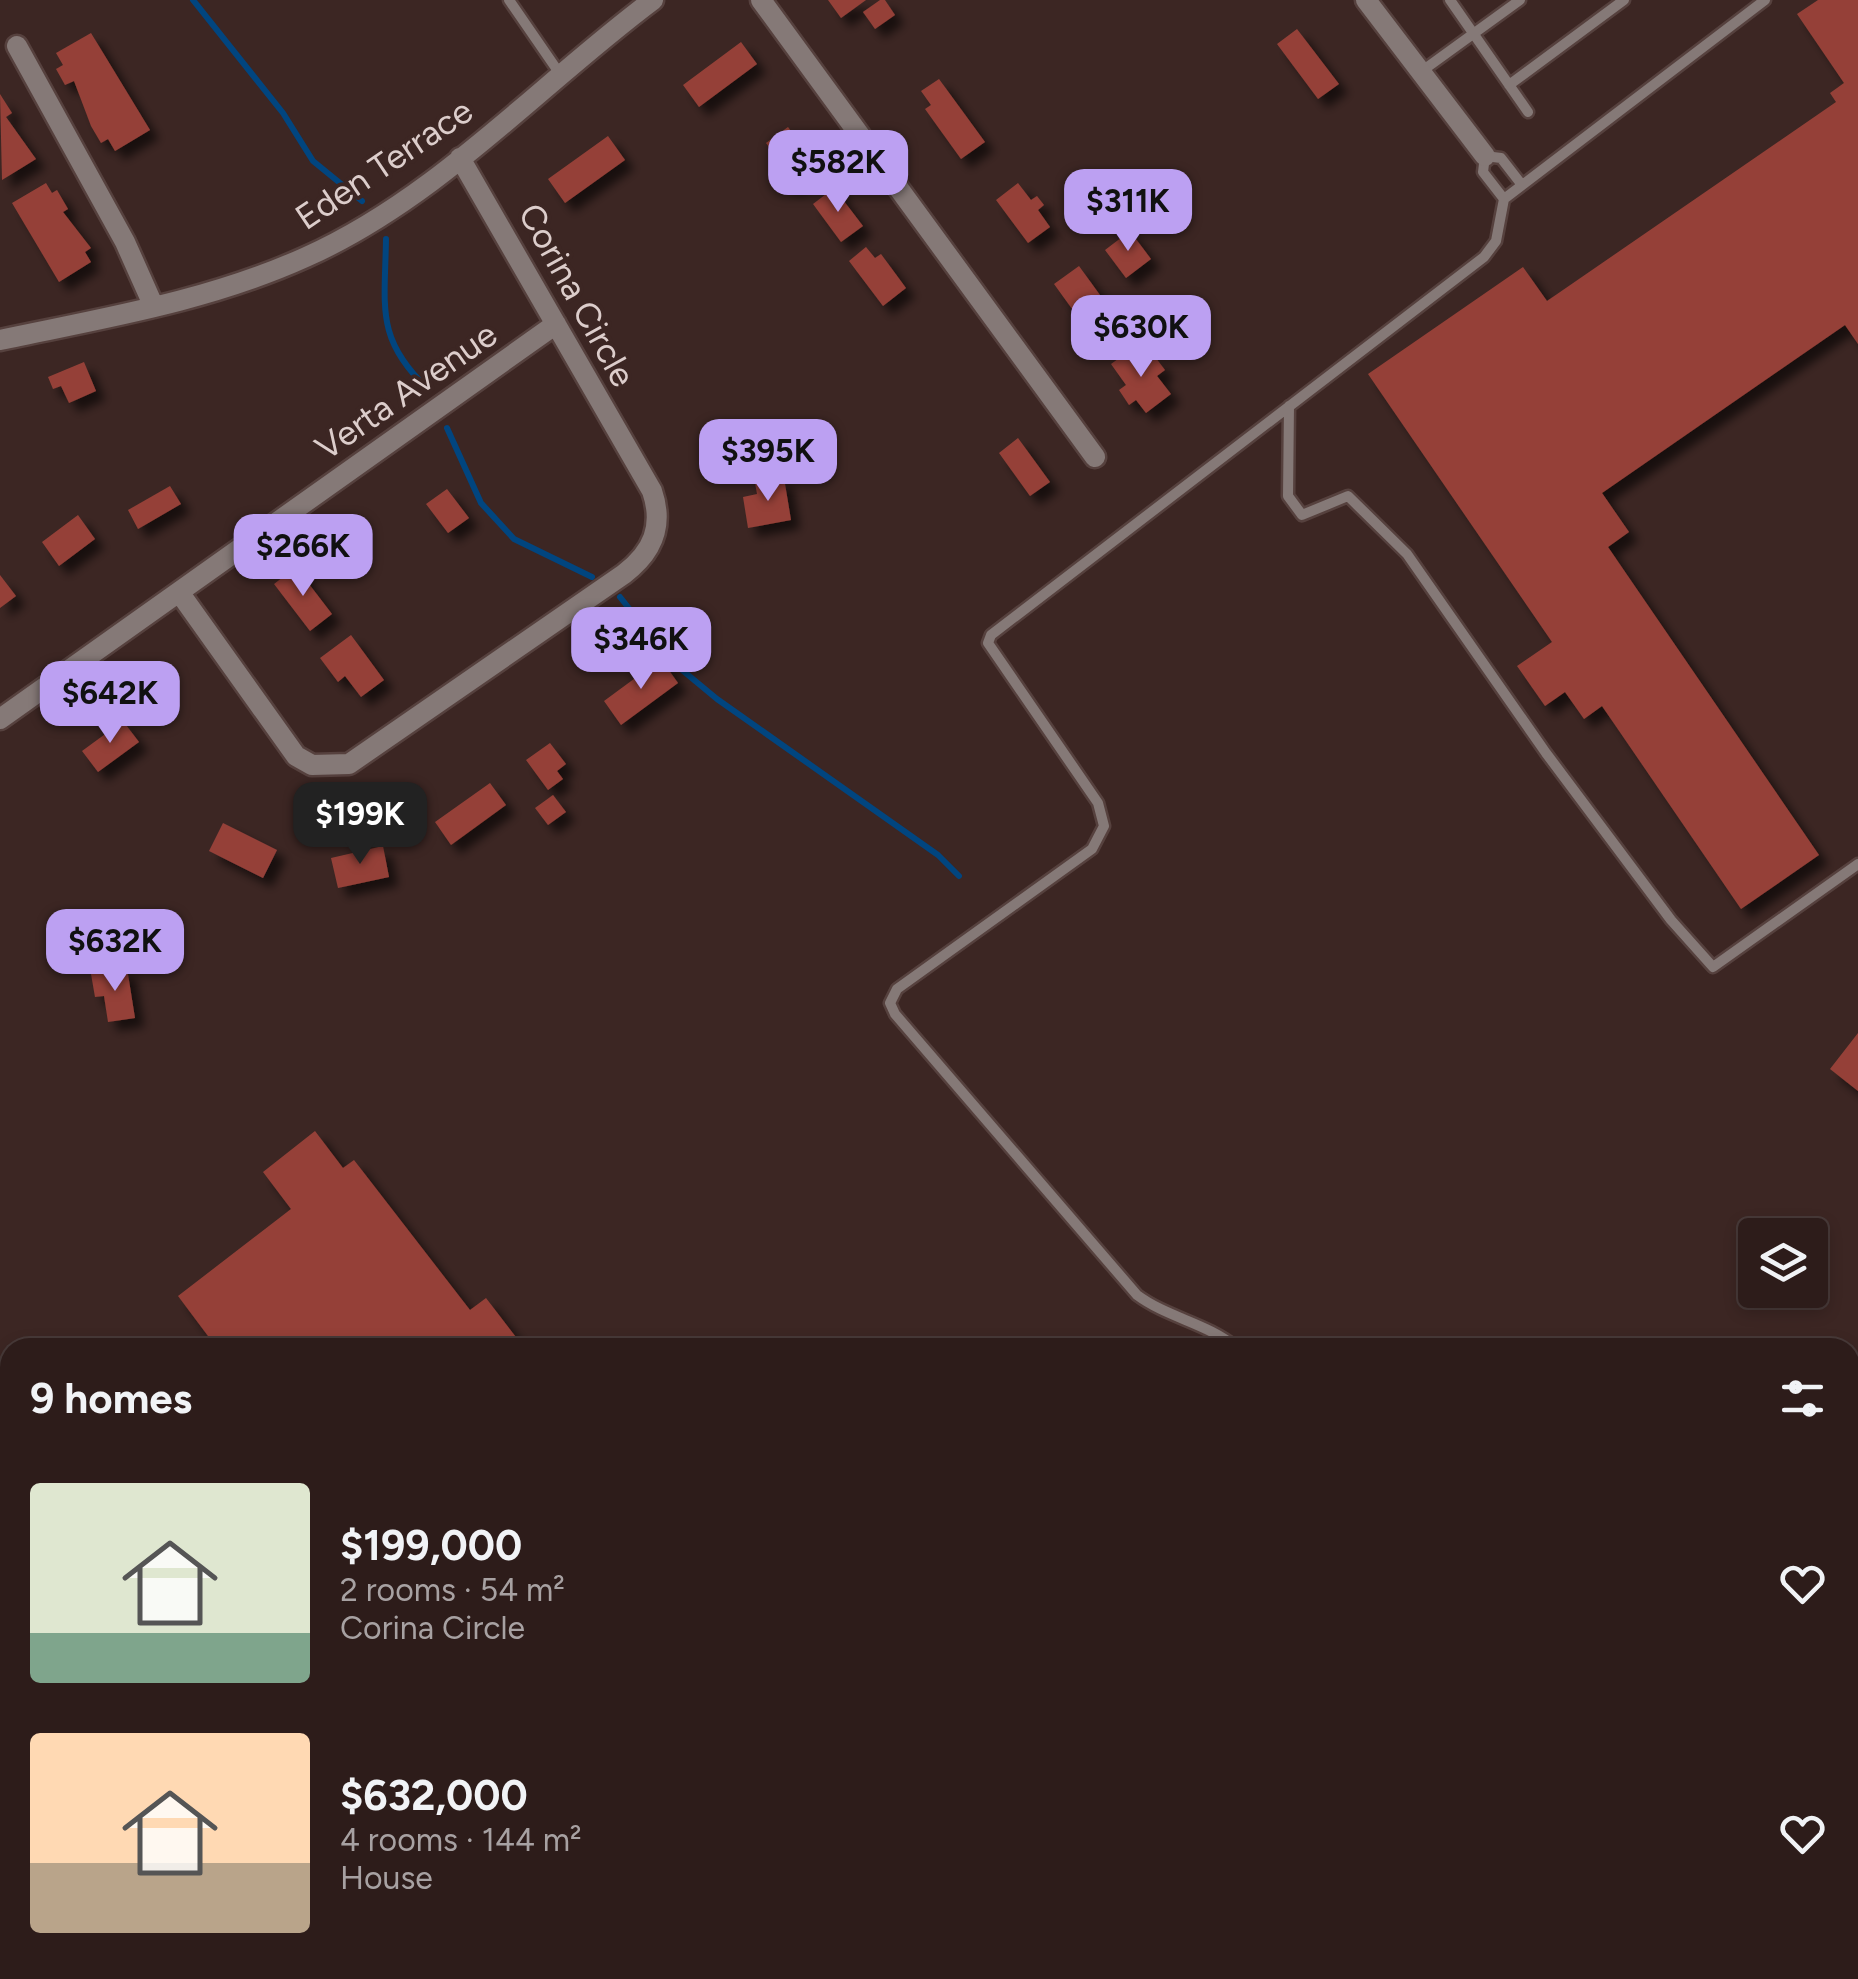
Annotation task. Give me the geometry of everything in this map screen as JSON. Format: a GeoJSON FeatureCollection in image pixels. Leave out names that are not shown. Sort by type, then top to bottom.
{"type":"FeatureCollection","features":[{"type":"Feature","properties":{"kind":"street","name":"Eden Terrace"},"geometry":{"type":"LineString","coordinates":[[0,340],[234,287],[310,255],[382,214],[460,158],[652,0]]}},
{"type":"Feature","properties":{"kind":"street"},"geometry":{"type":"LineString","coordinates":[[761,0],[1095,457]]}},
{"type":"Feature","properties":{"kind":"street"},"geometry":{"type":"LineString","coordinates":[[1366,0],[1485,156]]}},
{"type":"Feature","properties":{"kind":"street"},"geometry":{"type":"LineString","coordinates":[[17,46],[125,242],[154,307]]}},
{"type":"Feature","properties":{"kind":"street","name":"Corina Circle"},"geometry":{"type":"LineString","coordinates":[[179,592],[296,756],[312,766],[330,768],[348,764],[394,737],[624,574],[652,544],[658,508],[460,158]]}},
{"type":"Feature","properties":{"kind":"street","name":"Verta Avenue"},"geometry":{"type":"LineString","coordinates":[[0,719],[556,324]]}},
{"type":"Feature","properties":{"kind":"lane"},"geometry":{"type":"LineString","coordinates":[[510,0],[560,74]]}},
{"type":"Feature","properties":{"kind":"lane"},"geometry":{"type":"LineString","coordinates":[[1450,0],[1528,112]]}},
{"type":"Feature","properties":{"kind":"lane"},"geometry":{"type":"LineString","coordinates":[[1421,72],[1520,0]]}},
{"type":"Feature","properties":{"kind":"lane"},"geometry":{"type":"LineString","coordinates":[[1509,84],[1624,0]]}},
{"type":"Feature","properties":{"kind":"lane"},"geometry":{"type":"LineString","coordinates":[[1225,1338],[1216,1331],[1156,1309],[1137,1295],[895,1014],[890,1003],[897,989],[1092,849],[1104,826],[1098,803],[988,643],[990,636],[1484,257],[1496,240],[1504,199],[1765,0]]}},
{"type":"Feature","properties":{"kind":"lane"},"geometry":{"type":"LineString","coordinates":[[1504,199],[1483,172],[1485,156],[1500,158],[1522,186]]}},
{"type":"Feature","properties":{"kind":"lane"},"geometry":{"type":"LineString","coordinates":[[1289,406],[1288,496],[1302,515],[1348,496],[1407,554],[1569,784],[1671,920],[1713,967],[1858,864]]}},
{"type":"Feature","properties":{"kind":"building"},"geometry":{"type":"Polygon","coordinates":[[[828,0],[866,0],[841,18],[828,0]]]}},
{"type":"Feature","properties":{"kind":"building"},"geometry":{"type":"Polygon","coordinates":[[[885,0],[895,15],[875,29],[863,12],[885,0]]]}},
{"type":"Feature","properties":{"kind":"building"},"geometry":{"type":"Polygon","coordinates":[[[1818,0],[1858,0],[1858,344],[1845,325],[1602,493],[1629,532],[1608,547],[1819,855],[1741,909],[1602,706],[1584,719],[1565,692],[1545,706],[1517,666],[1552,642],[1368,374],[1523,267],[1547,301],[1836,102],[1830,93],[1844,83],[1797,14],[1818,0]]]}},
{"type":"Feature","properties":{"kind":"building"},"geometry":{"type":"Polygon","coordinates":[[[1297,29],[1339,84],[1318,99],[1277,44],[1297,29]]]}},
{"type":"Feature","properties":{"kind":"building"},"geometry":{"type":"Polygon","coordinates":[[[91,33],[150,130],[115,151],[108,139],[101,143],[91,126],[74,81],[65,85],[56,69],[63,65],[56,53],[91,33]]]}},
{"type":"Feature","properties":{"kind":"building"},"geometry":{"type":"Polygon","coordinates":[[[741,42],[757,64],[699,107],[683,85],[741,42]]]}},
{"type":"Feature","properties":{"kind":"building"},"geometry":{"type":"Polygon","coordinates":[[[939,79],[985,142],[961,159],[925,109],[931,105],[921,91],[939,79]]]}},
{"type":"Feature","properties":{"kind":"building"},"geometry":{"type":"Polygon","coordinates":[[[0,94],[12,113],[6,117],[36,159],[2,180],[0,94]]]}},
{"type":"Feature","properties":{"kind":"building"},"geometry":{"type":"Polygon","coordinates":[[[788,127],[817,166],[790,186],[781,175],[787,171],[766,143],[788,127]]]}},
{"type":"Feature","properties":{"kind":"building"},"geometry":{"type":"Polygon","coordinates":[[[608,136],[625,160],[565,203],[548,179],[608,136]]]}},
{"type":"Feature","properties":{"kind":"building"},"geometry":{"type":"Polygon","coordinates":[[[46,183],[52,193],[57,190],[68,209],[63,212],[91,248],[85,252],[91,262],[59,282],[12,203],[46,183]]]}},
{"type":"Feature","properties":{"kind":"building"},"geometry":{"type":"Polygon","coordinates":[[[1018,183],[1031,200],[1037,196],[1044,205],[1038,210],[1050,227],[1028,243],[996,200],[1018,183]]]}},
{"type":"Feature","properties":{"kind":"building"},"geometry":{"type":"Polygon","coordinates":[[[834,188],[863,226],[841,242],[813,204],[834,188]]]}},
{"type":"Feature","properties":{"kind":"building"},"geometry":{"type":"Polygon","coordinates":[[[1130,231],[1151,259],[1126,278],[1105,250],[1130,231]]]}},
{"type":"Feature","properties":{"kind":"building"},"geometry":{"type":"Polygon","coordinates":[[[866,247],[875,258],[881,254],[906,288],[883,306],[849,261],[866,247]]]}},
{"type":"Feature","properties":{"kind":"building"},"geometry":{"type":"Polygon","coordinates":[[[1079,266],[1113,313],[1088,331],[1054,284],[1079,266]]]}},
{"type":"Feature","properties":{"kind":"building"},"geometry":{"type":"Polygon","coordinates":[[[1136,346],[1148,364],[1156,358],[1165,370],[1157,376],[1171,394],[1146,413],[1136,400],[1129,405],[1119,390],[1126,385],[1111,364],[1136,346]]]}},
{"type":"Feature","properties":{"kind":"building"},"geometry":{"type":"Polygon","coordinates":[[[84,362],[96,391],[69,403],[61,386],[53,389],[48,377],[84,362]]]}},
{"type":"Feature","properties":{"kind":"building"},"geometry":{"type":"Polygon","coordinates":[[[1018,438],[1050,482],[1030,496],[999,453],[1018,438]]]}},
{"type":"Feature","properties":{"kind":"building"},"geometry":{"type":"Polygon","coordinates":[[[784,478],[791,520],[748,528],[743,497],[757,494],[755,483],[784,478]]]}},
{"type":"Feature","properties":{"kind":"building"},"geometry":{"type":"Polygon","coordinates":[[[170,486],[181,504],[138,529],[128,510],[170,486]]]}},
{"type":"Feature","properties":{"kind":"building"},"geometry":{"type":"Polygon","coordinates":[[[447,489],[469,518],[448,533],[426,504],[447,489]]]}},
{"type":"Feature","properties":{"kind":"building"},"geometry":{"type":"Polygon","coordinates":[[[78,515],[95,539],[59,566],[42,542],[78,515]]]}},
{"type":"Feature","properties":{"kind":"building"},"geometry":{"type":"Polygon","coordinates":[[[296,567],[332,614],[310,631],[274,584],[296,567]]]}},
{"type":"Feature","properties":{"kind":"building"},"geometry":{"type":"Polygon","coordinates":[[[0,575],[16,596],[0,608],[0,575]]]}},
{"type":"Feature","properties":{"kind":"building"},"geometry":{"type":"Polygon","coordinates":[[[351,635],[384,680],[361,697],[345,676],[338,682],[320,658],[351,635]]]}},
{"type":"Feature","properties":{"kind":"building"},"geometry":{"type":"Polygon","coordinates":[[[661,659],[678,683],[621,725],[604,701],[661,659]]]}},
{"type":"Feature","properties":{"kind":"building"},"geometry":{"type":"Polygon","coordinates":[[[123,721],[139,742],[98,772],[82,751],[123,721]]]}},
{"type":"Feature","properties":{"kind":"building"},"geometry":{"type":"Polygon","coordinates":[[[550,743],[566,764],[557,771],[563,779],[548,790],[526,760],[550,743]]]}},
{"type":"Feature","properties":{"kind":"building"},"geometry":{"type":"Polygon","coordinates":[[[490,783],[506,805],[451,845],[435,822],[490,783]]]}},
{"type":"Feature","properties":{"kind":"building"},"geometry":{"type":"Polygon","coordinates":[[[553,795],[566,812],[548,825],[535,808],[553,795]]]}},
{"type":"Feature","properties":{"kind":"building"},"geometry":{"type":"Polygon","coordinates":[[[223,823],[277,850],[263,878],[209,851],[223,823]]]}},
{"type":"Feature","properties":{"kind":"building"},"geometry":{"type":"Polygon","coordinates":[[[383,846],[389,877],[338,888],[331,858],[383,846]]]}},
{"type":"Feature","properties":{"kind":"building"},"geometry":{"type":"Polygon","coordinates":[[[127,968],[135,1018],[108,1022],[104,996],[95,997],[91,974],[127,968]]]}},
{"type":"Feature","properties":{"kind":"building"},"geometry":{"type":"Polygon","coordinates":[[[1858,1033],[1858,1091],[1830,1069],[1858,1033]]]}},
{"type":"Feature","properties":{"kind":"building"},"geometry":{"type":"Polygon","coordinates":[[[315,1131],[343,1168],[354,1160],[470,1310],[486,1298],[517,1338],[210,1338],[178,1296],[291,1209],[263,1172],[315,1131]]]}},
{"type":"Feature","properties":{"kind":"waterway"},"geometry":{"type":"LineString","coordinates":[[193,0],[283,113],[313,161],[362,201]]}},
{"type":"Feature","properties":{"kind":"waterway"},"geometry":{"type":"LineString","coordinates":[[386,239],[385,303],[391,337],[411,371],[428,389]]}},
{"type":"Feature","properties":{"kind":"waterway"},"geometry":{"type":"LineString","coordinates":[[447,428],[481,503],[514,539],[592,577]]}},
{"type":"Feature","properties":{"kind":"waterway"},"geometry":{"type":"LineString","coordinates":[[620,597],[670,660],[717,699],[938,855],[959,876]]}}]}
